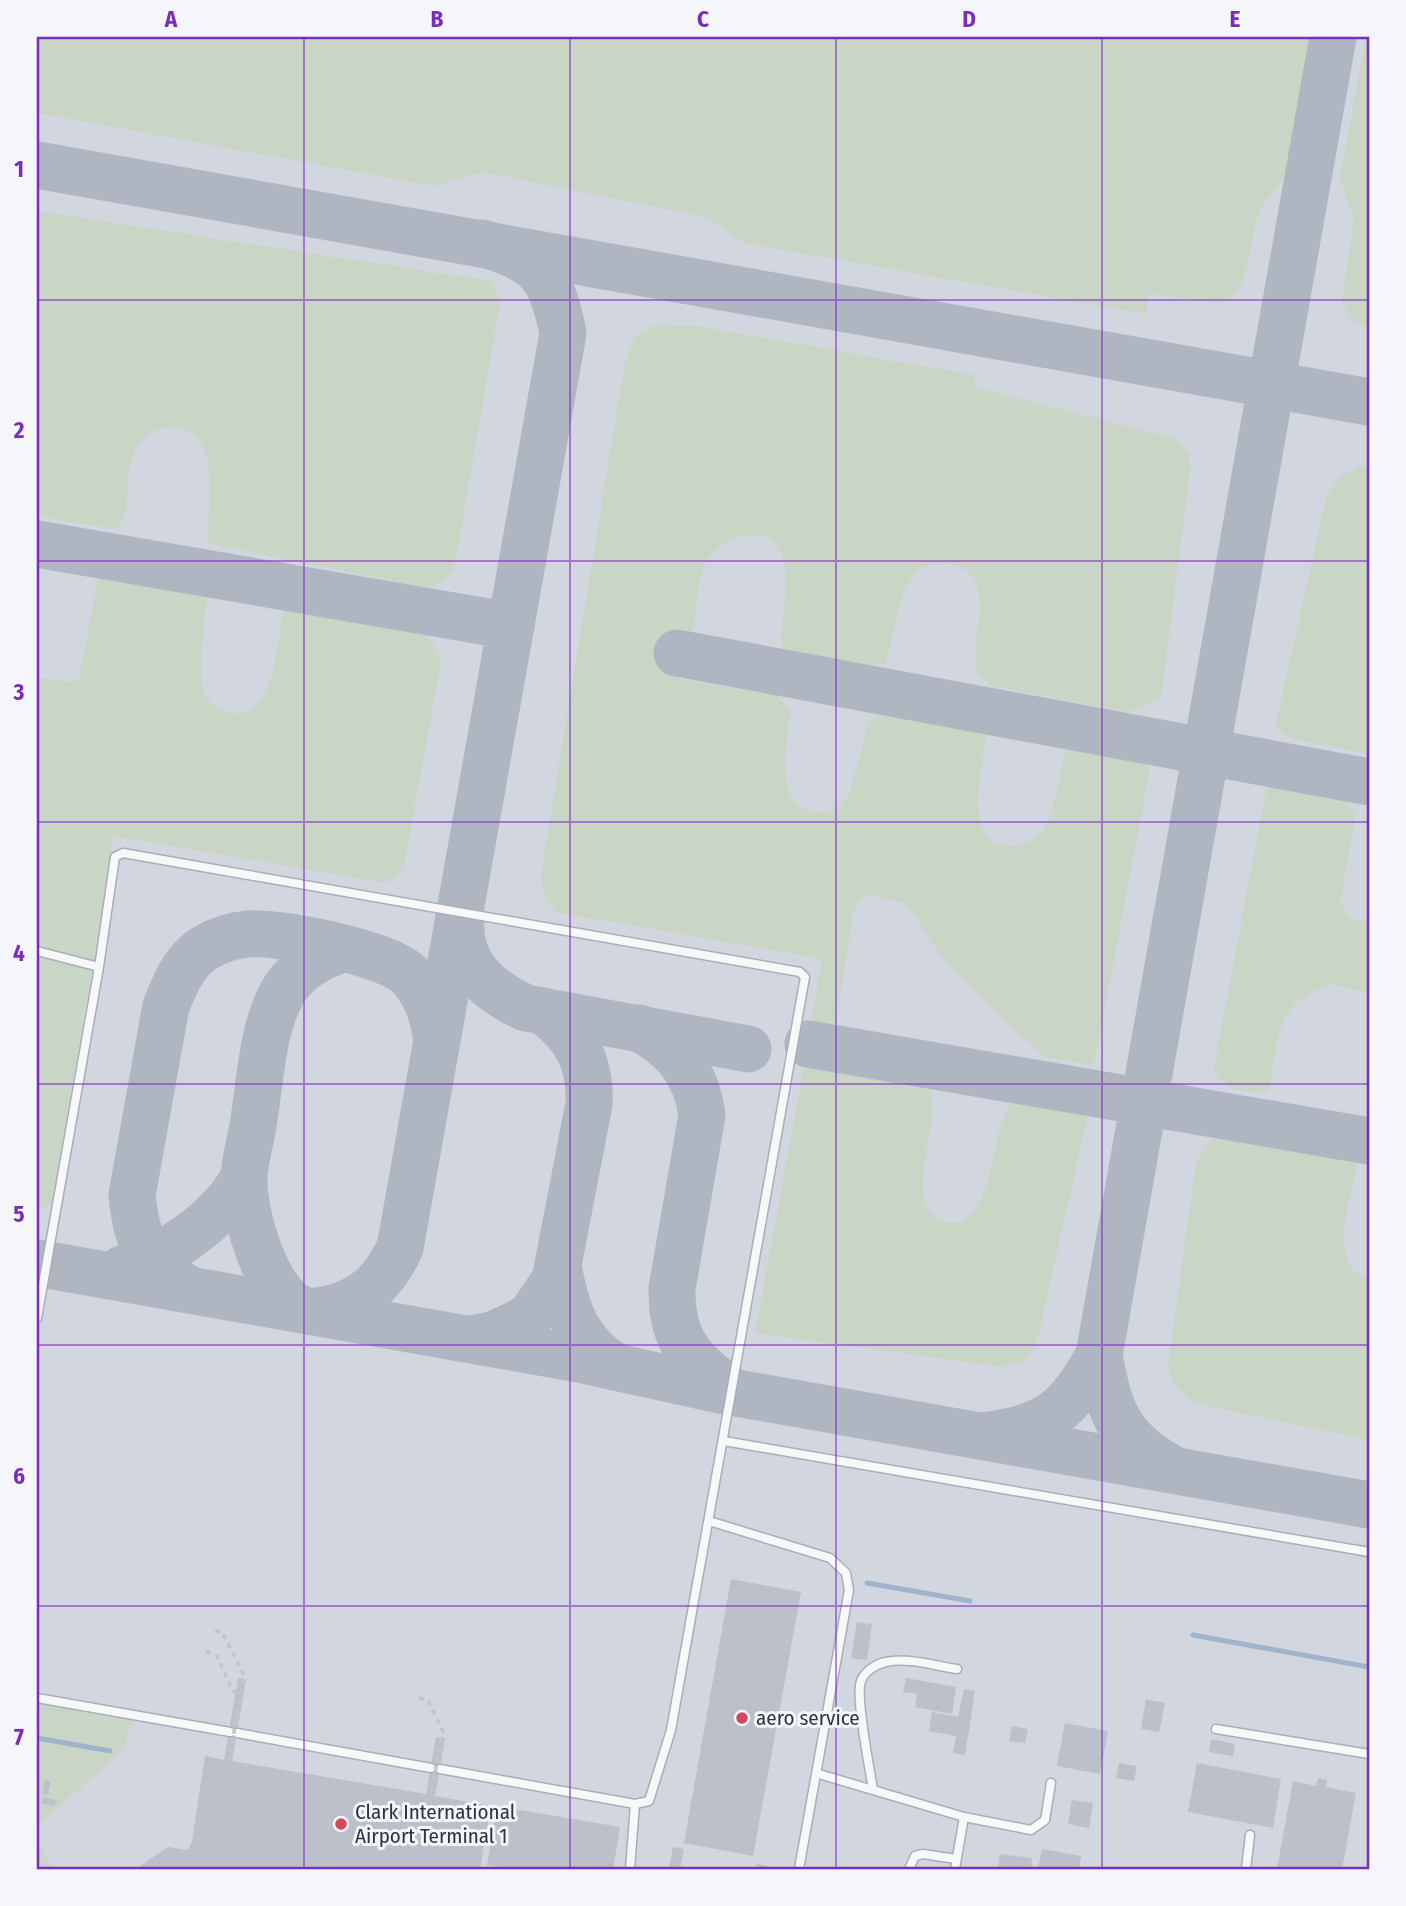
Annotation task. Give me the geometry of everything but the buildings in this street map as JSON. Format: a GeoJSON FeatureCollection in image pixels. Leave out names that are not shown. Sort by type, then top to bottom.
{"type":"FeatureCollection","features":[{"type":"Feature","properties":{"kind":"lane"},"geometry":{"type":"LineString","coordinates":[[37,1318],[99,967],[115,857],[123,853],[800,972],[805,976],[671,1730],[656,1788],[649,1801],[635,1804],[37,1698]]}},
{"type":"Feature","properties":{"kind":"lane"},"geometry":{"type":"LineString","coordinates":[[37,951],[99,967]]}},
{"type":"Feature","properties":{"kind":"lane"},"geometry":{"type":"LineString","coordinates":[[724,1441],[1369,1552]]}},
{"type":"Feature","properties":{"kind":"lane"},"geometry":{"type":"LineString","coordinates":[[709,1521],[830,1558],[846,1573],[849,1590],[819,1774],[799,1869]]}},
{"type":"Feature","properties":{"kind":"lane"},"geometry":{"type":"LineString","coordinates":[[873,1790],[860,1695],[860,1684],[867,1672],[885,1662],[908,1661],[957,1669]]}},
{"type":"Feature","properties":{"kind":"lane"},"geometry":{"type":"LineString","coordinates":[[1216,1729],[1369,1754]]}},
{"type":"Feature","properties":{"kind":"lane"},"geometry":{"type":"LineString","coordinates":[[819,1774],[964,1817],[1031,1830],[1045,1820],[1051,1783]]}},
{"type":"Feature","properties":{"kind":"lane"},"geometry":{"type":"LineString","coordinates":[[629,1869],[635,1804]]}},
{"type":"Feature","properties":{"kind":"lane"},"geometry":{"type":"LineString","coordinates":[[955,1869],[964,1817]]}},
{"type":"Feature","properties":{"kind":"lane"},"geometry":{"type":"LineString","coordinates":[[1246,1869],[1250,1835]]}},
{"type":"Feature","properties":{"kind":"lane"},"geometry":{"type":"LineString","coordinates":[[909,1869],[915,1856],[923,1854],[956,1859]]}},
{"type":"Feature","properties":{"kind":"path"},"geometry":{"type":"LineString","coordinates":[[215,1631],[222,1632],[244,1675],[229,1760]]}},
{"type":"Feature","properties":{"kind":"path"},"geometry":{"type":"LineString","coordinates":[[206,1651],[217,1656],[233,1691],[241,1693]]}},
{"type":"Feature","properties":{"kind":"path"},"geometry":{"type":"LineString","coordinates":[[419,1699],[428,1700],[443,1731],[431,1795]]}},
{"type":"Feature","properties":{"kind":"shaded area"},"geometry":{"type":"Polygon","coordinates":[[[37,37],[1369,37],[1369,1869],[37,1869],[37,37]]]}},
{"type":"Feature","properties":{"kind":"green space"},"geometry":{"type":"Polygon","coordinates":[[[37,37],[1310,37],[1287,169],[1258,215],[1247,266],[1238,291],[1218,302],[1149,294],[1146,314],[744,243],[709,218],[483,172],[434,186],[37,113],[37,37]]]}},
{"type":"Feature","properties":{"kind":"green space"},"geometry":{"type":"Polygon","coordinates":[[[1366,37],[1369,37],[1369,329],[1353,322],[1342,302],[1354,219],[1340,177],[1366,37]]]}},
{"type":"Feature","properties":{"kind":"green space"},"geometry":{"type":"Polygon","coordinates":[[[37,211],[492,281],[500,303],[454,569],[447,577],[436,585],[421,587],[207,543],[210,473],[206,456],[200,442],[189,431],[173,427],[152,431],[137,446],[130,465],[126,506],[120,525],[113,529],[37,516],[37,211]]]}},
{"type":"Feature","properties":{"kind":"green space"},"geometry":{"type":"Polygon","coordinates":[[[656,325],[697,326],[975,375],[974,387],[1178,439],[1189,455],[1190,469],[1161,699],[1128,712],[991,686],[979,674],[976,665],[978,590],[973,578],[963,569],[947,564],[930,565],[917,572],[908,584],[885,663],[872,666],[790,651],[783,647],[781,639],[786,592],[783,559],[777,547],[767,538],[752,535],[728,542],[709,557],[701,574],[692,631],[677,653],[680,679],[777,695],[790,712],[786,756],[788,787],[793,799],[803,808],[817,812],[836,808],[849,794],[868,725],[875,716],[885,713],[987,733],[978,802],[985,833],[996,843],[1022,845],[1041,832],[1052,809],[1067,745],[1135,756],[1150,768],[1094,1065],[1044,1057],[945,962],[906,903],[871,896],[858,900],[853,914],[835,1027],[811,1024],[822,959],[556,912],[546,899],[541,875],[625,362],[637,334],[656,325]]]}},
{"type":"Feature","properties":{"kind":"green space"},"geometry":{"type":"Polygon","coordinates":[[[1360,466],[1369,467],[1369,754],[1290,738],[1275,727],[1326,499],[1339,478],[1360,466]]]}},
{"type":"Feature","properties":{"kind":"green space"},"geometry":{"type":"Polygon","coordinates":[[[99,575],[207,596],[202,683],[209,700],[224,711],[241,713],[254,707],[263,695],[275,660],[283,610],[423,632],[434,644],[441,661],[404,865],[398,875],[385,883],[114,836],[52,1204],[37,1210],[37,677],[68,682],[79,678],[99,575]]]}},
{"type":"Feature","properties":{"kind":"green space"},"geometry":{"type":"Polygon","coordinates":[[[1267,785],[1339,797],[1356,812],[1340,902],[1351,919],[1369,922],[1369,993],[1331,984],[1300,1000],[1283,1024],[1278,1038],[1270,1088],[1263,1093],[1231,1089],[1213,1073],[1267,785]]]}},
{"type":"Feature","properties":{"kind":"green space"},"geometry":{"type":"Polygon","coordinates":[[[805,1061],[929,1083],[933,1098],[923,1195],[928,1209],[939,1219],[956,1223],[969,1217],[978,1204],[986,1187],[1004,1116],[1018,1093],[1067,1101],[1083,1111],[1087,1118],[1038,1337],[1026,1359],[1001,1367],[755,1333],[805,1061]]]}},
{"type":"Feature","properties":{"kind":"green space"},"geometry":{"type":"Polygon","coordinates":[[[1224,1138],[1354,1155],[1357,1166],[1344,1230],[1344,1246],[1348,1260],[1356,1272],[1369,1280],[1369,1440],[1198,1404],[1183,1393],[1172,1378],[1168,1366],[1196,1163],[1212,1139],[1224,1138]]]}},
{"type":"Feature","properties":{"kind":"green space"},"geometry":{"type":"Polygon","coordinates":[[[37,1703],[133,1719],[122,1750],[37,1827],[37,1703]]]}},
{"type":"Feature","properties":{"kind":"green space"},"geometry":{"type":"Polygon","coordinates":[[[37,1841],[54,1869],[37,1869],[37,1841]]]}},
{"type":"Feature","properties":{"kind":"waterway"},"geometry":{"type":"LineString","coordinates":[[867,1583],[970,1601]]}},
{"type":"Feature","properties":{"kind":"waterway"},"geometry":{"type":"LineString","coordinates":[[1193,1635],[1369,1667]]}},
{"type":"Feature","properties":{"kind":"waterway"},"geometry":{"type":"LineString","coordinates":[[37,1738],[110,1751]]}},
{"type":"Feature","properties":{"kind":"taxiway"},"geometry":{"type":"LineString","coordinates":[[981,1436],[1022,1428],[1053,1414],[1077,1391],[1099,1355],[1333,37]]}},
{"type":"Feature","properties":{"kind":"taxiway"},"geometry":{"type":"LineString","coordinates":[[37,165],[1369,402]]}},
{"type":"Feature","properties":{"kind":"taxiway"},"geometry":{"type":"LineString","coordinates":[[343,949],[304,968],[286,987],[278,1001],[263,1054],[244,1173],[253,1234],[270,1276],[281,1293],[294,1305],[309,1311],[336,1307],[367,1292],[389,1268],[400,1248],[563,333],[553,297],[540,273],[517,256],[482,243]]}},
{"type":"Feature","properties":{"kind":"taxiway"},"geometry":{"type":"LineString","coordinates":[[37,544],[511,626]]}},
{"type":"Feature","properties":{"kind":"taxiway"},"geometry":{"type":"LineString","coordinates":[[677,653],[1369,782]]}},
{"type":"Feature","properties":{"kind":"taxiway"},"geometry":{"type":"LineString","coordinates":[[461,919],[464,950],[478,974],[499,993],[526,1008],[748,1049]]}},
{"type":"Feature","properties":{"kind":"taxiway"},"geometry":{"type":"LineString","coordinates":[[190,1290],[164,1271],[147,1251],[137,1227],[132,1195],[166,1006],[180,975],[190,961],[208,946],[248,934],[306,940],[377,958],[395,965],[414,980],[431,1013],[437,1040]]}},
{"type":"Feature","properties":{"kind":"taxiway"},"geometry":{"type":"LineString","coordinates":[[470,1339],[492,1335],[532,1314],[555,1280],[589,1104],[589,1089],[584,1063],[573,1040],[543,1011]]}},
{"type":"Feature","properties":{"kind":"taxiway"},"geometry":{"type":"LineString","coordinates":[[639,1028],[674,1053],[689,1074],[699,1100],[702,1115],[672,1289],[673,1308],[675,1324],[687,1350],[706,1371],[733,1392]]}},
{"type":"Feature","properties":{"kind":"taxiway"},"geometry":{"type":"LineString","coordinates":[[808,1044],[1369,1141]]}},
{"type":"Feature","properties":{"kind":"taxiway"},"geometry":{"type":"LineString","coordinates":[[122,1269],[157,1256],[191,1235],[221,1209],[243,1179]]}},
{"type":"Feature","properties":{"kind":"taxiway"},"geometry":{"type":"LineString","coordinates":[[37,1263],[579,1359],[720,1390],[1369,1505]]}},
{"type":"Feature","properties":{"kind":"taxiway"},"geometry":{"type":"LineString","coordinates":[[559,1271],[566,1301],[576,1326],[592,1348],[616,1367]]}},
{"type":"Feature","properties":{"kind":"taxiway"},"geometry":{"type":"LineString","coordinates":[[1099,1355],[1112,1407],[1127,1434],[1169,1467]]}},
{"type":"Feature","properties":{"kind":"place","name":"aero service"},"geometry":{"type":"Point","coordinates":[742,1718]}},
{"type":"Feature","properties":{"kind":"place","name":"Clark International Airport Terminal 1"},"geometry":{"type":"Point","coordinates":[341,1824]}}]}
